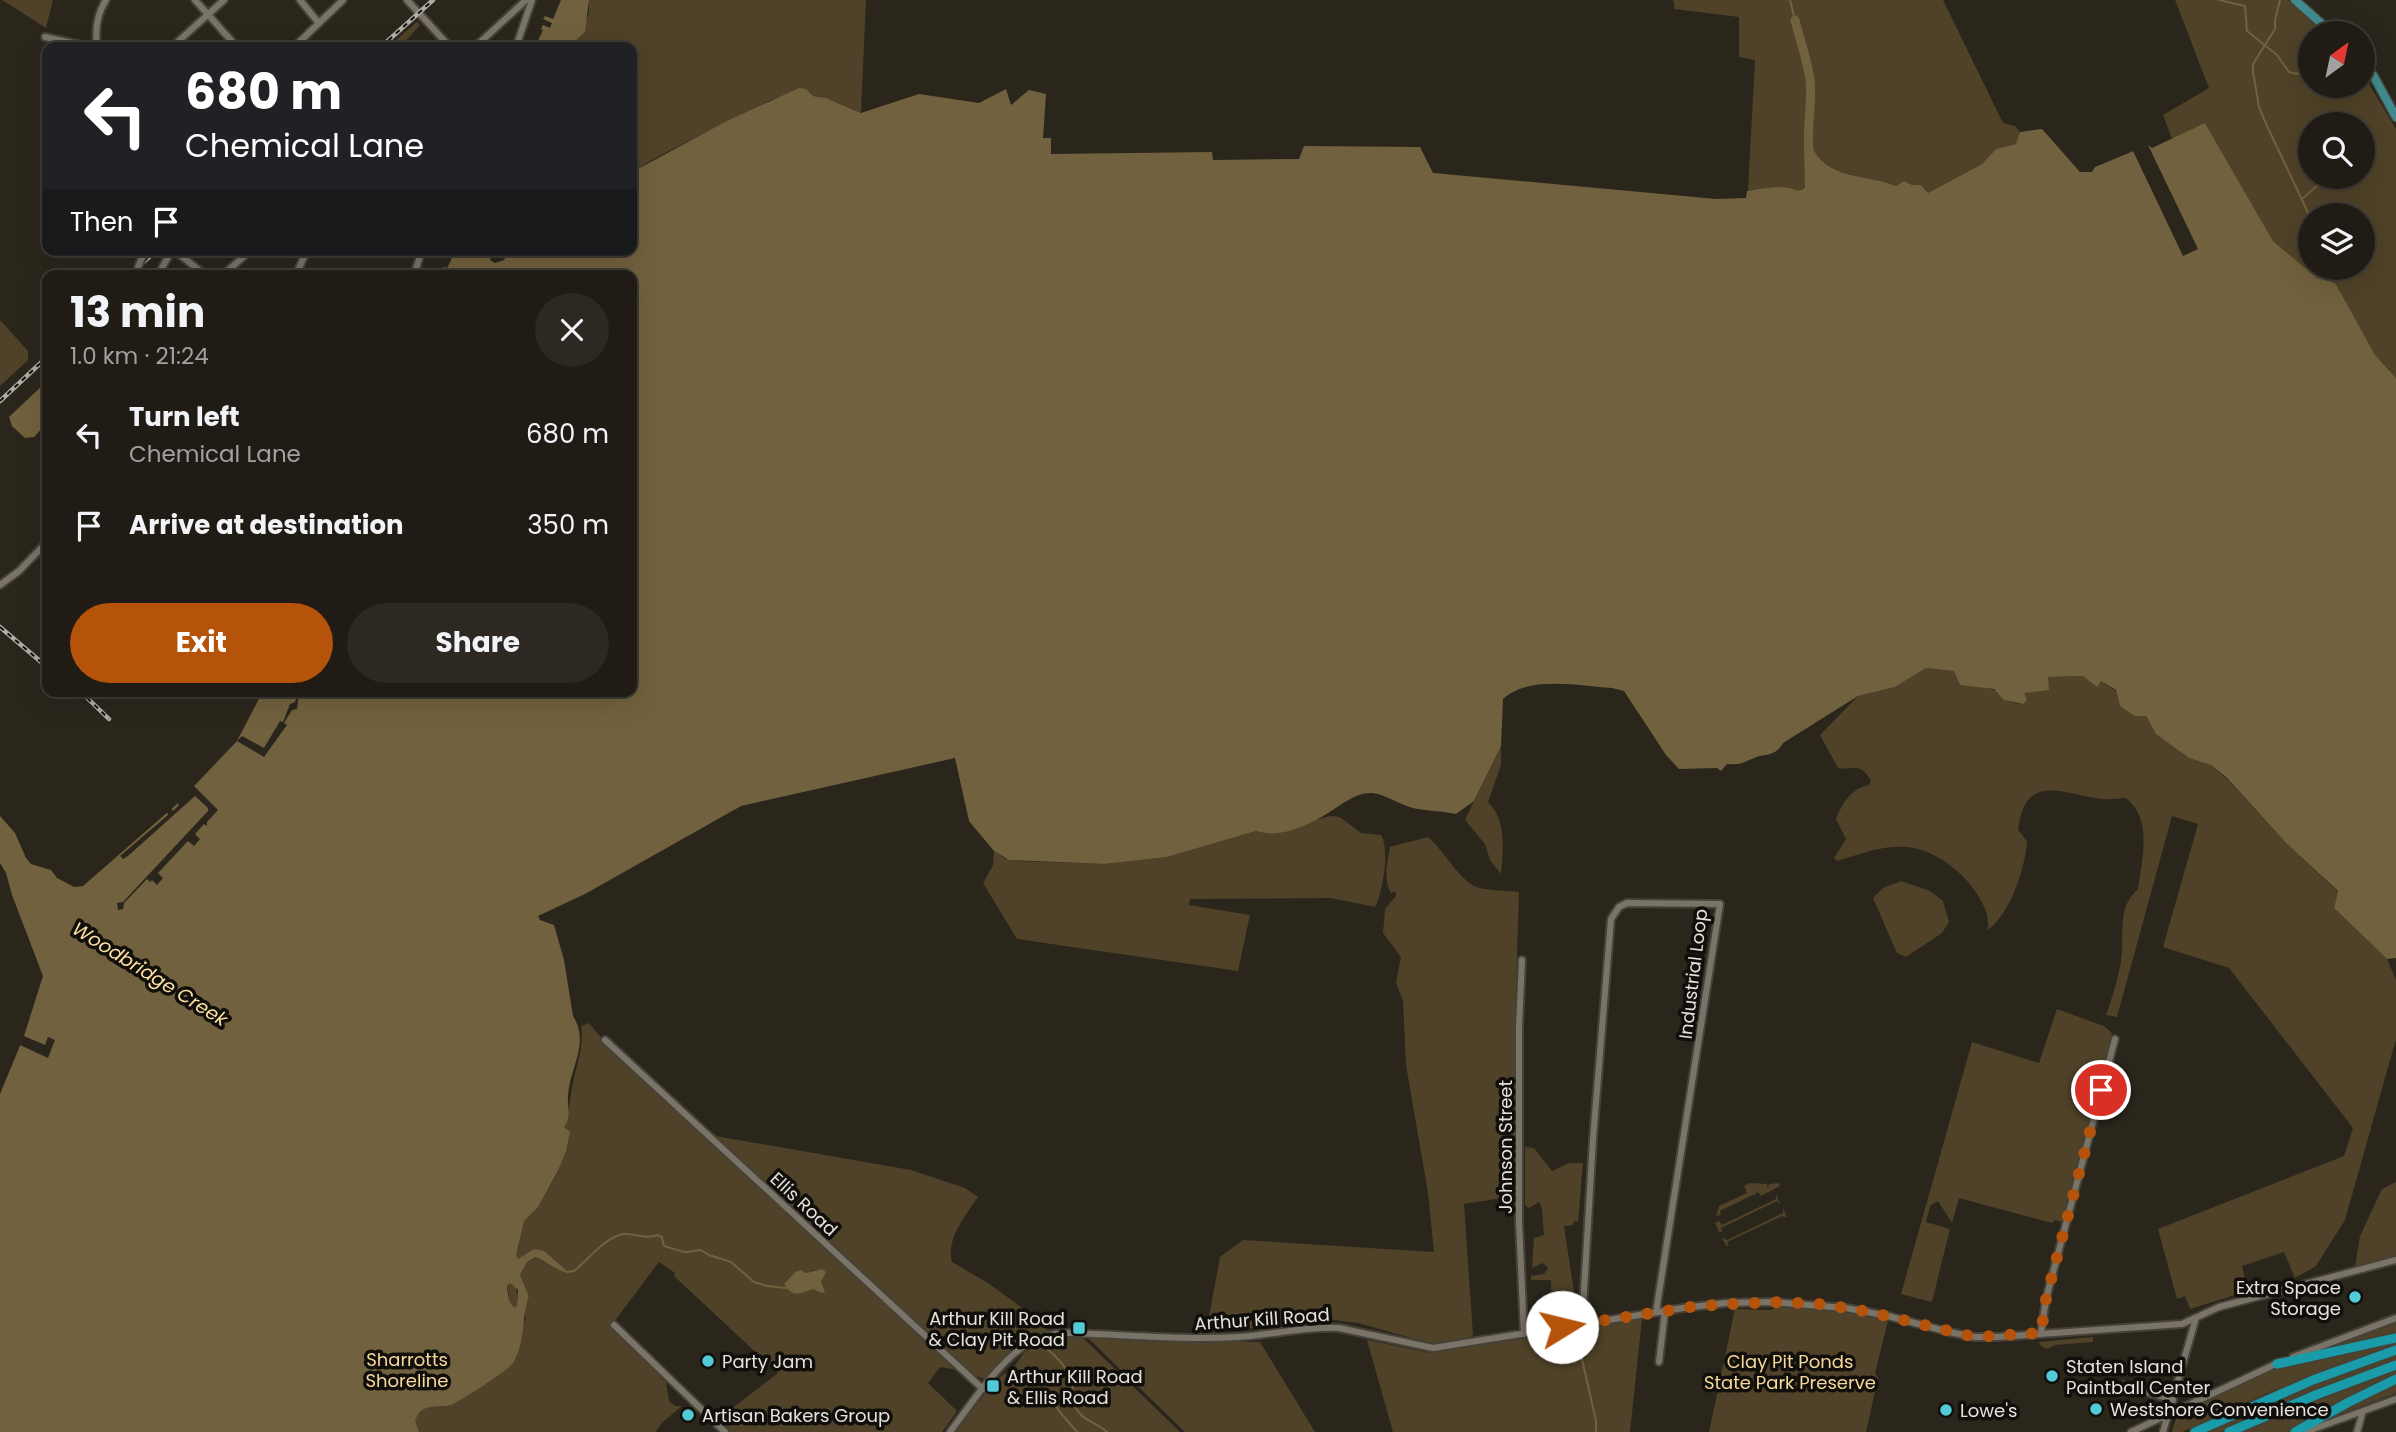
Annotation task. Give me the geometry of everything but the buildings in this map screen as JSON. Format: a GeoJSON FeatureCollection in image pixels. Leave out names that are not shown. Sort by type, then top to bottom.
{"type":"FeatureCollection","features":[{"type":"Feature","properties":{"kind":"highway"},"geometry":{"type":"LineString","coordinates":[[2277,1364],[2396,1338]]}},
{"type":"Feature","properties":{"kind":"highway"},"geometry":{"type":"LineString","coordinates":[[2195,1432],[2313,1380],[2396,1350]]}},
{"type":"Feature","properties":{"kind":"highway"},"geometry":{"type":"LineString","coordinates":[[2229,1432],[2396,1365]]}},
{"type":"Feature","properties":{"kind":"highway"},"geometry":{"type":"LineString","coordinates":[[2295,1432],[2396,1379]]}},
{"type":"Feature","properties":{"kind":"main road"},"geometry":{"type":"LineString","coordinates":[[2295,0],[2319,21]]}},
{"type":"Feature","properties":{"kind":"main road"},"geometry":{"type":"LineString","coordinates":[[2375,79],[2396,117]]}},
{"type":"Feature","properties":{"kind":"street"},"geometry":{"type":"LineString","coordinates":[[97,42],[97,24],[101,7],[106,0]]}},
{"type":"Feature","properties":{"kind":"street"},"geometry":{"type":"LineString","coordinates":[[195,0],[232,42]]}},
{"type":"Feature","properties":{"kind":"street"},"geometry":{"type":"LineString","coordinates":[[178,42],[224,0]]}},
{"type":"Feature","properties":{"kind":"street"},"geometry":{"type":"LineString","coordinates":[[300,0],[318,22]]}},
{"type":"Feature","properties":{"kind":"street"},"geometry":{"type":"LineString","coordinates":[[332,0],[334,8]]}},
{"type":"Feature","properties":{"kind":"street"},"geometry":{"type":"LineString","coordinates":[[299,42],[343,0]]}},
{"type":"Feature","properties":{"kind":"street"},"geometry":{"type":"LineString","coordinates":[[407,0],[445,42]]}},
{"type":"Feature","properties":{"kind":"street"},"geometry":{"type":"LineString","coordinates":[[480,42],[526,0]]}},
{"type":"Feature","properties":{"kind":"street"},"geometry":{"type":"LineString","coordinates":[[518,42],[532,0]]}},
{"type":"Feature","properties":{"kind":"street"},"geometry":{"type":"LineString","coordinates":[[45,37],[68,42]]}},
{"type":"Feature","properties":{"kind":"street"},"geometry":{"type":"LineString","coordinates":[[181,256],[199,270]]}},
{"type":"Feature","properties":{"kind":"street"},"geometry":{"type":"LineString","coordinates":[[229,270],[244,256]]}},
{"type":"Feature","properties":{"kind":"street"},"geometry":{"type":"LineString","coordinates":[[0,586],[42,547]]}},
{"type":"Feature","properties":{"kind":"street","name":"Industrial Loop"},"geometry":{"type":"LineString","coordinates":[[1582,1324],[1593,1139],[1611,919],[1619,907],[1627,903],[1720,904],[1656,1312]]}},
{"type":"Feature","properties":{"kind":"street","name":"Johnson Street"},"geometry":{"type":"LineString","coordinates":[[1522,960],[1519,1027],[1519,1238],[1524,1334]]}},
{"type":"Feature","properties":{"kind":"street"},"geometry":{"type":"LineString","coordinates":[[2041,1333],[2046,1299],[2115,1039]]}},
{"type":"Feature","properties":{"kind":"street","name":"Ellis Road"},"geometry":{"type":"LineString","coordinates":[[605,1040],[983,1389]]}},
{"type":"Feature","properties":{"kind":"street","name":"Arthur Kill Road"},"geometry":{"type":"LineString","coordinates":[[950,1432],[1007,1362],[1037,1339],[1061,1334],[1197,1339],[1324,1327],[1433,1348],[1726,1303],[1796,1303],[1870,1312],[1974,1337],[2175,1324],[2219,1307],[2396,1260]]}},
{"type":"Feature","properties":{"kind":"street"},"geometry":{"type":"LineString","coordinates":[[1659,1362],[1665,1311]]}},
{"type":"Feature","properties":{"kind":"street"},"geometry":{"type":"LineString","coordinates":[[2164,1430],[2196,1318]]}},
{"type":"Feature","properties":{"kind":"street"},"geometry":{"type":"LineString","coordinates":[[2131,1432],[2277,1364],[2396,1318]]}},
{"type":"Feature","properties":{"kind":"street"},"geometry":{"type":"LineString","coordinates":[[614,1325],[725,1432]]}},
{"type":"Feature","properties":{"kind":"street"},"geometry":{"type":"LineString","coordinates":[[2124,1385],[2173,1400]]}},
{"type":"Feature","properties":{"kind":"street"},"geometry":{"type":"LineString","coordinates":[[2305,1432],[2396,1399]]}},
{"type":"Feature","properties":{"kind":"street"},"geometry":{"type":"LineString","coordinates":[[2357,1432],[2363,1411]]}},
{"type":"Feature","properties":{"kind":"green space"},"geometry":{"type":"Polygon","coordinates":[[[2,0],[53,0],[46,28],[2,0]]]}},
{"type":"Feature","properties":{"kind":"green space"},"geometry":{"type":"Polygon","coordinates":[[[589,0],[866,0],[861,113],[821,97],[777,98],[637,169],[637,42],[575,42],[589,14],[589,0]]]}},
{"type":"Feature","properties":{"kind":"green space"},"geometry":{"type":"Polygon","coordinates":[[[1671,0],[1943,0],[2003,123],[2015,126],[2020,132],[2017,144],[1996,149],[1982,164],[1928,193],[1921,185],[1904,181],[1896,186],[1837,170],[1818,157],[1811,145],[1805,146],[1805,189],[1797,192],[1787,187],[1748,190],[1755,60],[1739,57],[1739,17],[1674,9],[1674,1],[1671,0]]]}},
{"type":"Feature","properties":{"kind":"green space"},"geometry":{"type":"Polygon","coordinates":[[[2175,0],[2288,0],[2311,21],[2298,21],[2298,98],[2375,98],[2375,94],[2396,129],[2396,378],[2375,355],[2336,284],[2318,280],[2375,280],[2375,203],[2298,203],[2298,263],[2273,241],[2205,123],[2172,139],[2163,115],[2209,88],[2175,0]]]}},
{"type":"Feature","properties":{"kind":"green space"},"geometry":{"type":"Polygon","coordinates":[[[417,22],[420,25],[405,42],[394,42],[417,22]]]}},
{"type":"Feature","properties":{"kind":"green space"},"geometry":{"type":"Polygon","coordinates":[[[0,320],[28,351],[28,360],[0,386],[0,320]]]}},
{"type":"Feature","properties":{"kind":"green space"},"geometry":{"type":"Polygon","coordinates":[[[1926,668],[1955,671],[1960,685],[1991,689],[2010,702],[2023,704],[2023,693],[2048,677],[2083,676],[2101,681],[2116,691],[2120,706],[2134,716],[2146,716],[2157,734],[2189,758],[2211,765],[2229,781],[2287,844],[2338,892],[2334,908],[2387,959],[2396,980],[2396,1039],[2345,1220],[2316,1266],[2295,1278],[2284,1252],[2242,1266],[2248,1291],[2190,1309],[2185,1296],[2177,1299],[2158,1229],[2344,1156],[2353,1128],[2229,968],[2163,947],[2198,824],[2172,816],[2117,1017],[2106,1015],[2121,961],[2124,913],[2131,896],[2138,889],[2144,840],[2140,817],[2126,798],[2103,799],[2048,790],[2029,799],[2022,811],[2018,830],[2027,841],[2020,877],[2004,912],[1988,930],[1986,911],[1972,887],[1954,868],[1931,854],[1907,847],[1889,847],[1837,861],[1834,858],[1846,839],[1836,819],[1852,793],[1869,785],[1871,781],[1860,769],[1838,768],[1820,735],[1858,696],[1895,687],[1926,668]]]}},
{"type":"Feature","properties":{"kind":"green space"},"geometry":{"type":"Polygon","coordinates":[[[1501,746],[1501,765],[1488,802],[1501,826],[1501,874],[1490,860],[1485,844],[1465,820],[1501,746]]]}},
{"type":"Feature","properties":{"kind":"green space"},"geometry":{"type":"Polygon","coordinates":[[[1331,816],[1340,817],[1361,833],[1381,835],[1384,841],[1384,871],[1375,907],[1331,898],[1190,899],[1189,905],[1250,915],[1238,971],[1017,939],[983,883],[993,865],[994,851],[1015,861],[1104,864],[1167,857],[1256,831],[1285,831],[1331,816]]]}},
{"type":"Feature","properties":{"kind":"green space"},"geometry":{"type":"Polygon","coordinates":[[[1428,837],[1473,885],[1485,889],[1519,892],[1514,1196],[1464,1204],[1473,1335],[1433,1344],[1358,1323],[1334,1320],[1206,1333],[1220,1257],[1243,1240],[1434,1252],[1428,1193],[1406,1065],[1403,1001],[1396,982],[1401,957],[1383,933],[1385,909],[1396,896],[1395,891],[1391,893],[1387,882],[1390,847],[1428,837]]]}},
{"type":"Feature","properties":{"kind":"green space"},"geometry":{"type":"Polygon","coordinates":[[[1901,881],[1930,891],[1943,901],[1949,922],[1942,933],[1906,957],[1897,953],[1873,898],[1883,888],[1901,881]]]}},
{"type":"Feature","properties":{"kind":"green space"},"geometry":{"type":"Polygon","coordinates":[[[2057,1009],[2104,1026],[2112,1033],[2062,1222],[2055,1220],[2052,1223],[1959,1198],[1952,1223],[1938,1201],[1930,1206],[1926,1222],[1950,1229],[1932,1302],[1901,1294],[1972,1042],[2039,1063],[2057,1009]]]}},
{"type":"Feature","properties":{"kind":"green space"},"geometry":{"type":"Polygon","coordinates":[[[589,1023],[604,1041],[958,1370],[940,1367],[928,1383],[957,1411],[942,1432],[729,1432],[717,1420],[778,1373],[674,1276],[675,1273],[659,1262],[611,1326],[666,1382],[669,1401],[675,1406],[682,1406],[655,1432],[322,1432],[526,1320],[524,1310],[529,1296],[520,1275],[527,1262],[535,1257],[568,1272],[534,1249],[513,1279],[517,1306],[514,1308],[510,1304],[507,1283],[524,1220],[538,1207],[557,1174],[569,1137],[564,1127],[581,1050],[581,1026],[589,1023]],[[815,1270],[795,1272],[784,1284],[792,1292],[819,1290],[823,1276],[815,1270]]]}},
{"type":"Feature","properties":{"kind":"green space"},"geometry":{"type":"Polygon","coordinates":[[[710,1135],[911,1170],[965,1188],[978,1197],[954,1236],[952,1262],[988,1283],[1047,1326],[1047,1331],[1020,1343],[988,1378],[971,1374],[710,1135]]]}},
{"type":"Feature","properties":{"kind":"green space"},"geometry":{"type":"Polygon","coordinates":[[[1525,1147],[1534,1148],[1552,1171],[1569,1163],[1583,1163],[1578,1222],[1564,1226],[1576,1305],[1574,1319],[1552,1323],[1551,1280],[1531,1280],[1531,1276],[1544,1274],[1548,1268],[1543,1263],[1532,1268],[1534,1238],[1544,1235],[1539,1202],[1529,1208],[1525,1205],[1525,1147]]]}},
{"type":"Feature","properties":{"kind":"green space"},"geometry":{"type":"Polygon","coordinates":[[[2396,1182],[2396,1255],[2355,1267],[2360,1236],[2382,1189],[2396,1182]]]}},
{"type":"Feature","properties":{"kind":"green space"},"geometry":{"type":"Polygon","coordinates":[[[1750,1183],[1767,1184],[1768,1189],[1769,1184],[1779,1183],[1780,1186],[1761,1196],[1758,1192],[1720,1211],[1721,1215],[1716,1216],[1719,1206],[1747,1193],[1744,1186],[1750,1183]]]}},
{"type":"Feature","properties":{"kind":"green space"},"geometry":{"type":"Polygon","coordinates":[[[1776,1194],[1780,1204],[1777,1201],[1721,1228],[1722,1232],[1719,1232],[1715,1223],[1719,1221],[1722,1225],[1776,1199],[1776,1194]]]}},
{"type":"Feature","properties":{"kind":"green space"},"geometry":{"type":"Polygon","coordinates":[[[1783,1208],[1787,1218],[1782,1216],[1727,1242],[1729,1245],[1726,1246],[1722,1237],[1727,1240],[1783,1213],[1783,1208]]]}},
{"type":"Feature","properties":{"kind":"green space","name":"Clay Pit Ponds State Park Preserve"},"geometry":{"type":"Polygon","coordinates":[[[1778,1307],[1829,1309],[1888,1321],[1875,1373],[1878,1378],[1866,1432],[1709,1432],[1735,1309],[1771,1310],[1778,1307]]]}},
{"type":"Feature","properties":{"kind":"green space"},"geometry":{"type":"Polygon","coordinates":[[[1642,1319],[1630,1432],[1393,1432],[1367,1340],[1431,1353],[1642,1319]]]}},
{"type":"Feature","properties":{"kind":"green space"},"geometry":{"type":"Polygon","coordinates":[[[2396,1323],[2396,1334],[2325,1349],[2325,1348],[2396,1323]]]}},
{"type":"Feature","properties":{"kind":"green space"},"geometry":{"type":"Polygon","coordinates":[[[1075,1335],[1082,1337],[1180,1432],[954,1432],[975,1405],[1003,1374],[1013,1368],[1026,1351],[1043,1342],[1075,1335]]]}},
{"type":"Feature","properties":{"kind":"green space"},"geometry":{"type":"Polygon","coordinates":[[[2093,1337],[2093,1342],[2055,1345],[2047,1349],[2039,1342],[2093,1337]]]}},
{"type":"Feature","properties":{"kind":"green space"},"geometry":{"type":"Polygon","coordinates":[[[1088,1338],[1161,1342],[1260,1342],[1315,1432],[1185,1432],[1088,1338]]]}},
{"type":"Feature","properties":{"kind":"green space"},"geometry":{"type":"Polygon","coordinates":[[[2396,1341],[2396,1345],[2272,1391],[2182,1432],[2172,1432],[2178,1411],[2281,1365],[2396,1341]]]}},
{"type":"Feature","properties":{"kind":"green space"},"geometry":{"type":"Polygon","coordinates":[[[2396,1355],[2396,1362],[2221,1432],[2203,1432],[2287,1395],[2396,1355]]]}},
{"type":"Feature","properties":{"kind":"green space"},"geometry":{"type":"Polygon","coordinates":[[[2396,1371],[2396,1376],[2288,1432],[2242,1432],[2317,1400],[2396,1371]]]}},
{"type":"Feature","properties":{"kind":"green space"},"geometry":{"type":"Polygon","coordinates":[[[2396,1382],[2396,1393],[2325,1420],[2350,1404],[2396,1382]]]}},
{"type":"Feature","properties":{"kind":"water"},"geometry":{"type":"Polygon","coordinates":[[[561,0],[589,0],[585,32],[574,42],[537,42],[543,25],[550,28],[552,23],[543,19],[545,16],[553,19],[561,0]]]}},
{"type":"Feature","properties":{"kind":"water","name":"Woodbridge Creek"},"geometry":{"type":"Polygon","coordinates":[[[799,88],[806,89],[813,96],[826,98],[861,113],[919,94],[979,103],[1006,89],[1011,105],[1029,90],[1046,94],[1043,138],[1051,138],[1051,154],[1212,152],[1213,160],[1299,159],[1304,146],[1420,147],[1433,173],[1716,199],[1746,198],[1747,191],[1765,188],[1805,188],[1804,146],[1811,145],[1818,157],[1837,170],[1896,186],[1904,181],[1921,185],[1928,193],[1982,164],[1996,149],[2016,144],[2020,132],[2042,129],[2080,172],[2092,172],[2095,167],[2148,145],[2152,148],[2205,123],[2273,241],[2298,262],[2298,280],[2331,280],[2336,284],[2375,355],[2396,378],[2396,958],[2387,959],[2334,908],[2338,891],[2287,844],[2227,778],[2211,765],[2189,758],[2156,734],[2146,716],[2134,716],[2120,706],[2116,690],[2101,681],[2097,687],[2083,676],[2048,677],[2049,690],[2024,693],[2027,700],[2023,704],[2004,700],[1994,689],[1960,685],[1954,671],[1926,668],[1895,687],[1858,696],[1783,743],[1773,753],[1739,764],[1727,764],[1721,771],[1717,768],[1679,769],[1666,755],[1624,691],[1570,684],[1540,684],[1526,687],[1503,699],[1501,746],[1474,801],[1456,814],[1413,808],[1382,795],[1366,793],[1293,830],[1274,833],[1256,831],[1167,857],[1104,864],[1009,860],[994,851],[969,821],[955,758],[741,806],[585,894],[538,916],[540,920],[554,925],[564,960],[573,1016],[580,1036],[578,1055],[569,1085],[569,1115],[564,1127],[570,1132],[566,1151],[538,1207],[524,1221],[516,1256],[518,1259],[534,1249],[544,1251],[569,1273],[535,1257],[527,1262],[520,1275],[529,1296],[520,1347],[513,1363],[456,1403],[422,1410],[415,1421],[419,1432],[0,1432],[0,1094],[24,1036],[43,976],[0,863],[0,816],[15,833],[31,864],[51,870],[57,878],[74,887],[83,886],[177,804],[237,741],[260,697],[637,697],[637,270],[442,270],[443,267],[447,268],[453,256],[491,256],[490,260],[495,263],[504,260],[506,256],[637,256],[637,169],[727,121],[799,88]],[[510,1283],[507,1286],[509,1300],[514,1307],[517,1306],[518,1290],[510,1283]]]}},
{"type":"Feature","properties":{"kind":"water"},"geometry":{"type":"Polygon","coordinates":[[[42,386],[42,428],[34,437],[25,438],[12,426],[9,417],[42,386]]]}},
{"type":"Feature","properties":{"kind":"water"},"geometry":{"type":"Polygon","coordinates":[[[822,1269],[826,1272],[821,1282],[825,1292],[813,1289],[794,1293],[784,1284],[795,1272],[801,1270],[806,1273],[822,1269]]]}},
{"type":"Feature","properties":{"kind":"pier"},"geometry":{"type":"Polygon","coordinates":[[[2148,145],[2198,249],[2183,256],[2133,151],[2148,145]]]}},
{"type":"Feature","properties":{"kind":"pier"},"geometry":{"type":"Polygon","coordinates":[[[298,697],[297,709],[292,710],[284,723],[287,725],[264,757],[237,741],[242,736],[264,748],[280,721],[283,722],[290,704],[298,697]]]}},
{"type":"Feature","properties":{"kind":"pier"},"geometry":{"type":"Polygon","coordinates":[[[194,786],[218,810],[207,822],[207,826],[204,824],[195,834],[200,839],[194,846],[188,841],[158,873],[163,878],[157,885],[147,879],[124,903],[123,909],[118,910],[117,903],[123,902],[208,808],[195,796],[128,856],[123,859],[120,856],[168,815],[166,809],[170,806],[173,811],[179,805],[176,801],[194,786]]]}},
{"type":"Feature","properties":{"kind":"pier"},"geometry":{"type":"Polygon","coordinates":[[[24,1036],[45,1045],[48,1037],[55,1040],[48,1058],[20,1045],[24,1036]]]}},
{"type":"Feature","properties":{"kind":"waterway"},"geometry":{"type":"LineString","coordinates":[[1790,0],[1795,20]]}},
{"type":"Feature","properties":{"kind":"waterway"},"geometry":{"type":"LineString","coordinates":[[2219,0],[2245,6],[2247,31],[2277,55],[2289,72],[2298,73]]}},
{"type":"Feature","properties":{"kind":"waterway"},"geometry":{"type":"LineString","coordinates":[[2280,0],[2275,29],[2253,64],[2253,72],[2259,107],[2303,203]]}},
{"type":"Feature","properties":{"kind":"waterway"},"geometry":{"type":"LineString","coordinates":[[1795,20],[1810,79],[1810,156]]}},
{"type":"Feature","properties":{"kind":"waterway"},"geometry":{"type":"LineString","coordinates":[[2302,199],[2313,189]]}},
{"type":"Feature","properties":{"kind":"waterway"},"geometry":{"type":"LineString","coordinates":[[567,1272],[574,1271],[617,1236],[657,1235],[662,1237],[664,1246],[685,1252],[701,1250],[731,1262],[754,1282],[786,1288]]}},
{"type":"Feature","properties":{"kind":"waterway"},"geometry":{"type":"LineString","coordinates":[[1577,1337],[1596,1421],[1596,1432]]}},
{"type":"Feature","properties":{"kind":"waterway"},"geometry":{"type":"LineString","coordinates":[[1046,1348],[1069,1374],[1076,1408],[1086,1419],[1107,1432]]}},
{"type":"Feature","properties":{"kind":"waterway"},"geometry":{"type":"LineString","coordinates":[[1051,1395],[1059,1411],[1077,1432]]}},
{"type":"Feature","properties":{"kind":"railway"},"geometry":{"type":"LineString","coordinates":[[387,42],[433,0]]}},
{"type":"Feature","properties":{"kind":"railway"},"geometry":{"type":"LineString","coordinates":[[135,270],[150,256]]}},
{"type":"Feature","properties":{"kind":"railway"},"geometry":{"type":"LineString","coordinates":[[0,401],[42,362]]}},
{"type":"Feature","properties":{"kind":"railway"},"geometry":{"type":"LineString","coordinates":[[0,627],[42,663]]}},
{"type":"Feature","properties":{"kind":"railway"},"geometry":{"type":"LineString","coordinates":[[86,697],[109,719]]}},
{"type":"Feature","properties":{"kind":"place","name":"Extra Space Storage"},"geometry":{"type":"Point","coordinates":[2355,1297]}},
{"type":"Feature","properties":{"kind":"place","name":"Arthur Kill Road & Clay Pit Road"},"geometry":{"type":"Point","coordinates":[1079,1328]}},
{"type":"Feature","properties":{"kind":"place","name":"Party Jam"},"geometry":{"type":"Point","coordinates":[708,1361]}},
{"type":"Feature","properties":{"kind":"place","name":"Staten Island Paintball Center"},"geometry":{"type":"Point","coordinates":[2052,1376]}},
{"type":"Feature","properties":{"kind":"place","name":"Arthur Kill Road & Ellis Road"},"geometry":{"type":"Point","coordinates":[993,1386]}},
{"type":"Feature","properties":{"kind":"place","name":"Westshore Convenience"},"geometry":{"type":"Point","coordinates":[2096,1409]}},
{"type":"Feature","properties":{"kind":"place","name":"Lowe's"},"geometry":{"type":"Point","coordinates":[1946,1410]}},
{"type":"Feature","properties":{"kind":"place","name":"Artisan Bakers Group"},"geometry":{"type":"Point","coordinates":[688,1415]}},
{"type":"Feature","properties":{"kind":"route"},"geometry":{"type":"LineString","coordinates":[[1562,1327],[1697,1306],[1773,1302],[1820,1304],[1870,1312],[1974,1337],[2041,1333],[2046,1299],[2101,1090]]}},
{"type":"Feature","properties":{"kind":"park label","name":"Sharrotts Shoreline"},"geometry":{"type":"Point","coordinates":[407,1369]}}]}
